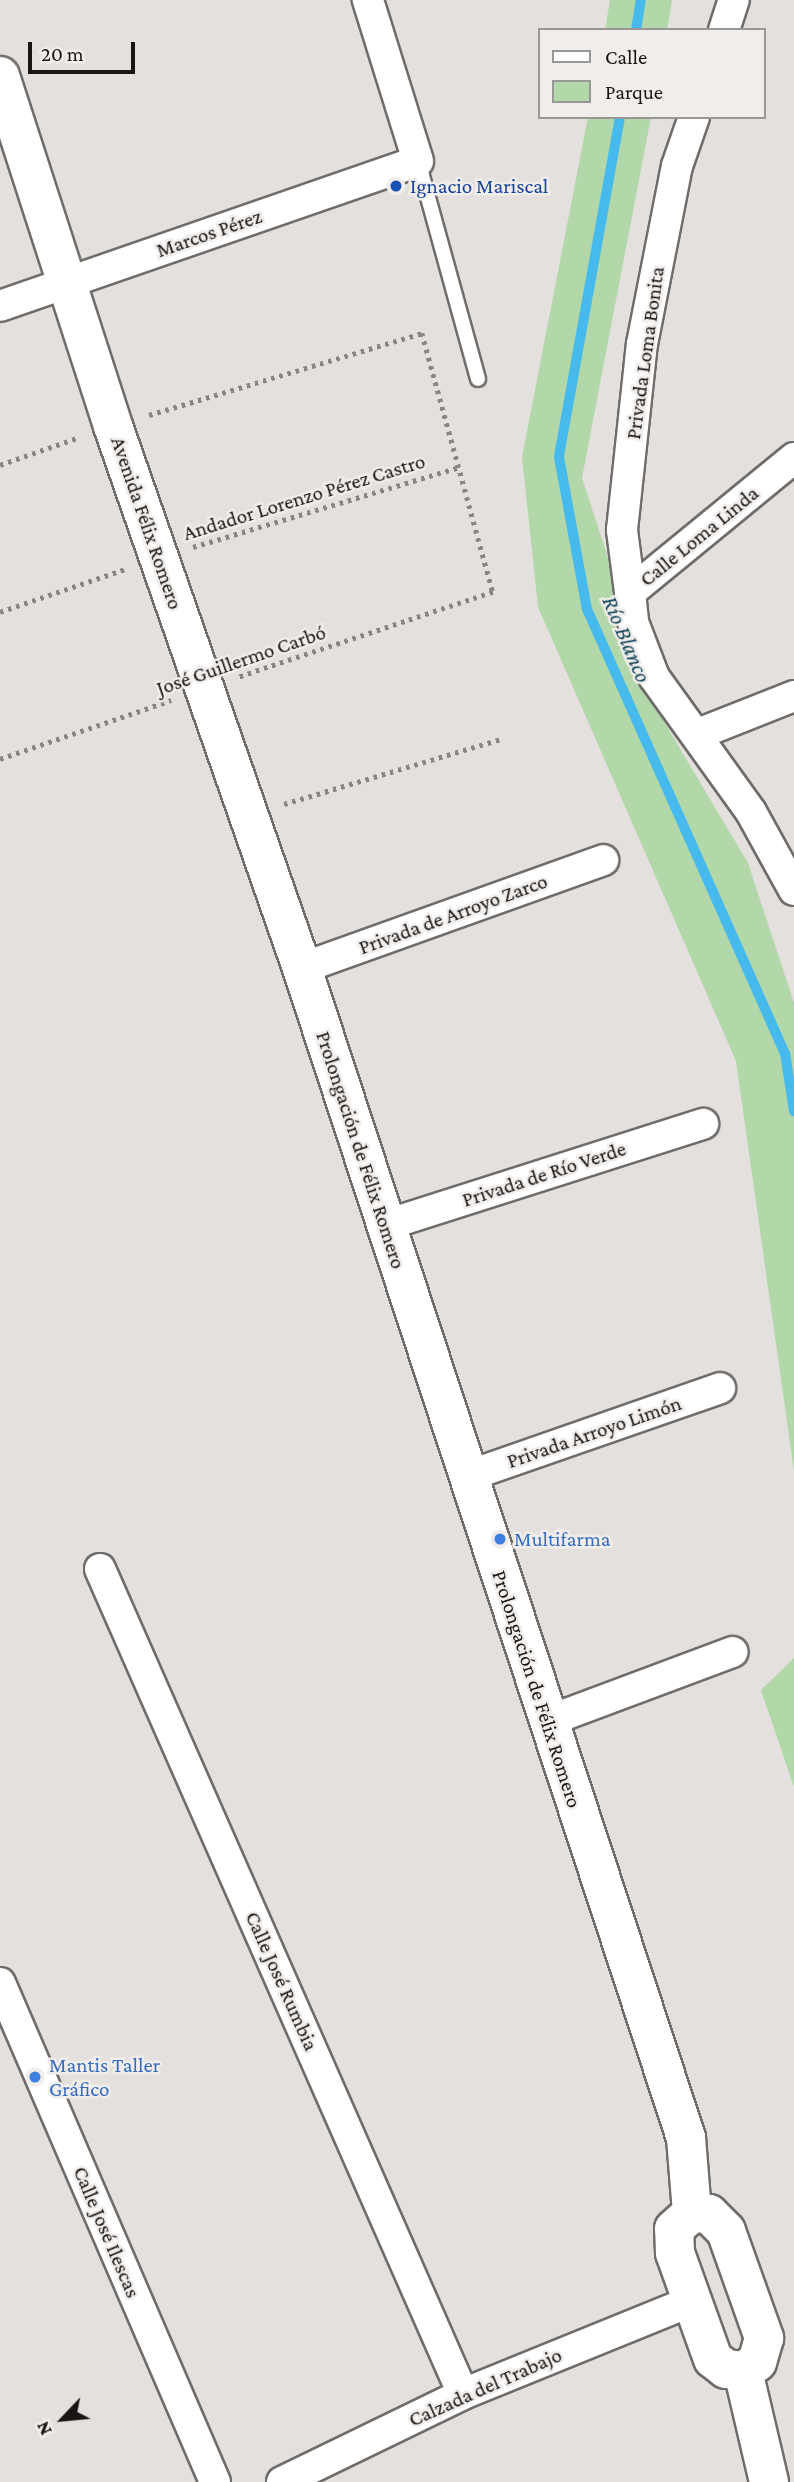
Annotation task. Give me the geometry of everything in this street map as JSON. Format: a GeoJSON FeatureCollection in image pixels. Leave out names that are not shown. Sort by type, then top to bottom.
{"type":"FeatureCollection","features":[{"type":"Feature","properties":{"kind":"main road","name":"Avenida Félix Romero"},"geometry":{"type":"LineString","coordinates":[[0,76],[113,426],[302,968]]}},
{"type":"Feature","properties":{"kind":"main road","name":"Prolongación de Félix Romero"},"geometry":{"type":"LineString","coordinates":[[302,968],[686,2138],[692,2213]]}},
{"type":"Feature","properties":{"kind":"main road"},"geometry":{"type":"LineString","coordinates":[[692,2213],[709,2214],[726,2231],[761,2330],[762,2354],[743,2371],[726,2369],[713,2359],[692,2301],[672,2237],[679,2222],[692,2213]]}},
{"type":"Feature","properties":{"kind":"main road"},"geometry":{"type":"LineString","coordinates":[[743,2371],[769,2482]]}},
{"type":"Feature","properties":{"kind":"street"},"geometry":{"type":"LineString","coordinates":[[368,0],[418,161]]}},
{"type":"Feature","properties":{"kind":"street"},"geometry":{"type":"LineString","coordinates":[[725,28],[734,0]]}},
{"type":"Feature","properties":{"kind":"street","name":"Privada Loma Bonita"},"geometry":{"type":"LineString","coordinates":[[630,592],[622,530],[642,344],[677,166],[693,119]]}},
{"type":"Feature","properties":{"kind":"street","name":"Marcos Pérez"},"geometry":{"type":"LineString","coordinates":[[0,306],[418,161]]}},
{"type":"Feature","properties":{"kind":"street","name":"Calle Loma Linda"},"geometry":{"type":"LineString","coordinates":[[794,457],[630,592],[633,622],[654,677],[698,734],[751,811],[794,890]]}},
{"type":"Feature","properties":{"kind":"street"},"geometry":{"type":"LineString","coordinates":[[698,734],[794,696]]}},
{"type":"Feature","properties":{"kind":"street","name":"Privada de Arroyo Zarco"},"geometry":{"type":"LineString","coordinates":[[302,968],[603,860]]}},
{"type":"Feature","properties":{"kind":"street","name":"Privada de Río Verde"},"geometry":{"type":"LineString","coordinates":[[386,1225],[703,1124]]}},
{"type":"Feature","properties":{"kind":"street","name":"Privada Arroyo Limón"},"geometry":{"type":"LineString","coordinates":[[468,1476],[720,1388]]}},
{"type":"Feature","properties":{"kind":"street","name":"Calle José Rumbia"},"geometry":{"type":"LineString","coordinates":[[100,1569],[463,2394]]}},
{"type":"Feature","properties":{"kind":"street"},"geometry":{"type":"LineString","coordinates":[[548,1721],[733,1652]]}},
{"type":"Feature","properties":{"kind":"street","name":"Calle José Ilescas"},"geometry":{"type":"LineString","coordinates":[[0,1983],[215,2482]]}},
{"type":"Feature","properties":{"kind":"street","name":"Calzada del Trabajo"},"geometry":{"type":"LineString","coordinates":[[282,2482],[463,2394],[692,2301]]}},
{"type":"Feature","properties":{"kind":"lane"},"geometry":{"type":"LineString","coordinates":[[418,161],[478,379]]}},
{"type":"Feature","properties":{"kind":"path"},"geometry":{"type":"LineString","coordinates":[[0,465],[113,426],[422,333],[459,467]]}},
{"type":"Feature","properties":{"kind":"path","name":"Andador Lorenzo Pérez Castro"},"geometry":{"type":"LineString","coordinates":[[0,611],[159,557],[459,467]]}},
{"type":"Feature","properties":{"kind":"path","name":"José Guillermo Carbó"},"geometry":{"type":"LineString","coordinates":[[0,759],[493,592],[459,467]]}},
{"type":"Feature","properties":{"kind":"path"},"geometry":{"type":"LineString","coordinates":[[249,814],[500,739]]}},
{"type":"Feature","properties":{"kind":"green space"},"geometry":{"type":"Polygon","coordinates":[[[610,0],[672,0],[667,28],[605,28],[610,0]]]}},
{"type":"Feature","properties":{"kind":"green space"},"geometry":{"type":"Polygon","coordinates":[[[588,119],[651,119],[582,478],[611,567],[629,663],[748,863],[794,1003],[794,1471],[736,1061],[538,607],[522,457],[588,119]]]}},
{"type":"Feature","properties":{"kind":"green space"},"geometry":{"type":"Polygon","coordinates":[[[794,1658],[794,1787],[761,1690],[794,1658]]]}},
{"type":"Feature","properties":{"kind":"waterway","name":"Río Blanco"},"geometry":{"type":"LineString","coordinates":[[636,28],[641,0]]}},
{"type":"Feature","properties":{"kind":"waterway","name":"Río Blanco"},"geometry":{"type":"LineString","coordinates":[[620,119],[559,457],[587,609],[785,1053],[794,1111]]}},
{"type":"Feature","properties":{"kind":"place","name":"Ignacio Mariscal"},"geometry":{"type":"Point","coordinates":[396,186]}},
{"type":"Feature","properties":{"kind":"place","name":"Multifarma"},"geometry":{"type":"Point","coordinates":[500,1539]}},
{"type":"Feature","properties":{"kind":"place","name":"Mantis Taller Gráfico"},"geometry":{"type":"Point","coordinates":[35,2077]}}]}
